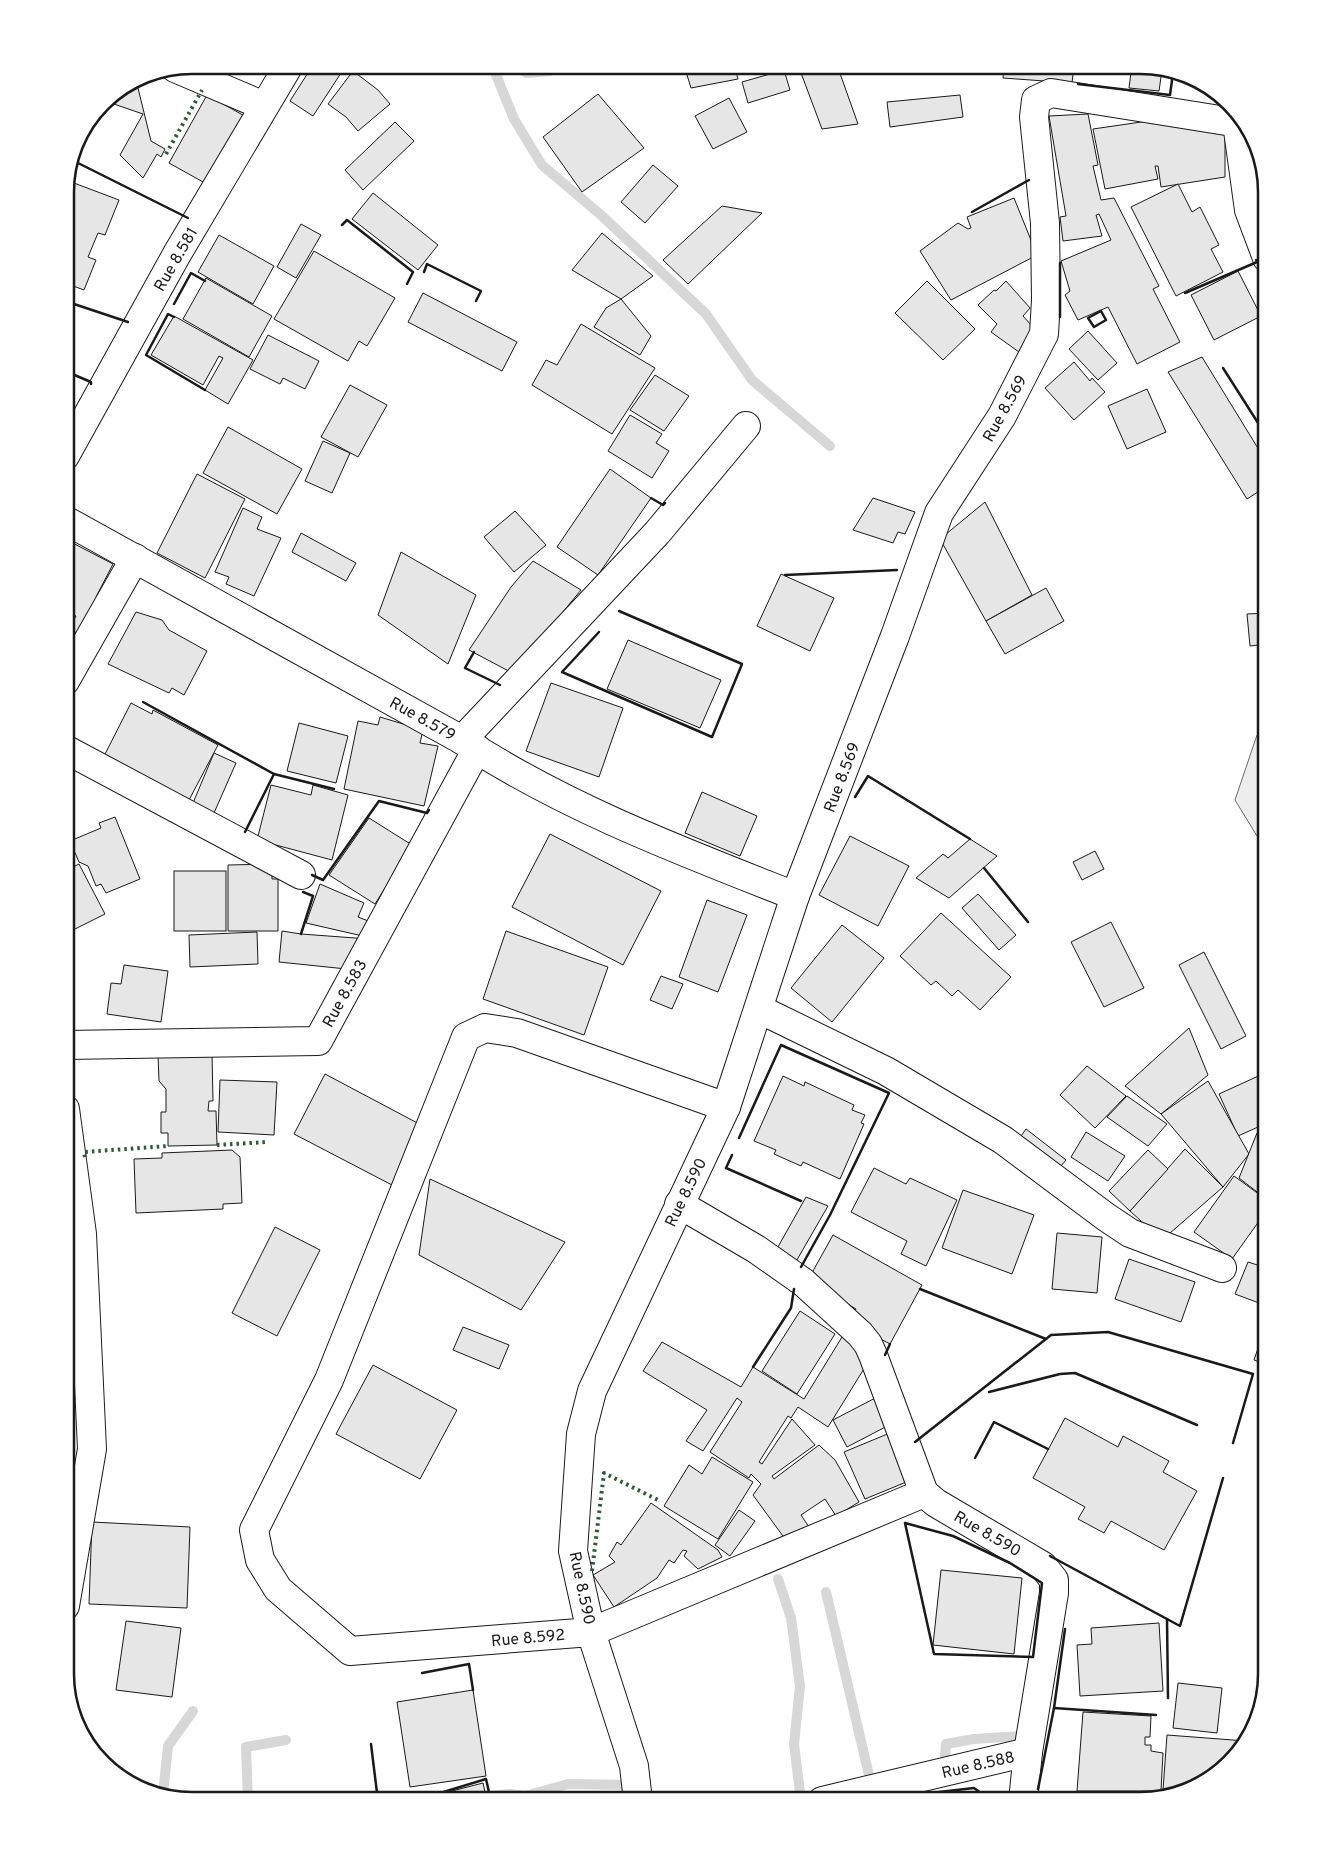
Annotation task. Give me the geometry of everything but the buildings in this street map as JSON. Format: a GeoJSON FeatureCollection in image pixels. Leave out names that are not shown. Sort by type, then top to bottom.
{"type":"FeatureCollection","features":[{"type":"Feature","properties":{"kind":"street"},"geometry":{"type":"LineString","coordinates":[[189,74],[264,106]]}},
{"type":"Feature","properties":{"kind":"street","name":"Rue 8.581"},"geometry":{"type":"LineString","coordinates":[[74,440],[177,254],[284,74]]}},
{"type":"Feature","properties":{"kind":"street","name":"Rue 8.569"},"geometry":{"type":"LineString","coordinates":[[795,896],[891,646],[939,513],[1002,416],[1044,334],[1046,300],[1044,223],[1034,117],[1036,100],[1051,93],[1235,122]]}},
{"type":"Feature","properties":{"kind":"street"},"geometry":{"type":"LineString","coordinates":[[1242,133],[1249,210],[1258,234]]}},
{"type":"Feature","properties":{"kind":"street","name":"Rue 8.579"},"geometry":{"type":"LineString","coordinates":[[74,525],[470,745],[657,533],[746,426]]}},
{"type":"Feature","properties":{"kind":"street"},"geometry":{"type":"LineString","coordinates":[[74,665],[135,558]]}},
{"type":"Feature","properties":{"kind":"street"},"geometry":{"type":"LineString","coordinates":[[470,745],[565,800],[642,836],[795,896]]}},
{"type":"Feature","properties":{"kind":"street","name":"Rue 8.583"},"geometry":{"type":"LineString","coordinates":[[74,1045],[318,1041],[470,745]]}},
{"type":"Feature","properties":{"kind":"street"},"geometry":{"type":"LineString","coordinates":[[74,754],[301,875]]}},
{"type":"Feature","properties":{"kind":"street","name":"Rue 8.590"},"geometry":{"type":"LineString","coordinates":[[795,896],[726,1107],[592,1391],[582,1434],[573,1551],[591,1632],[924,1493],[936,1503],[1043,1566],[1054,1580],[1054,1593],[1028,1752]]}},
{"type":"Feature","properties":{"kind":"street"},"geometry":{"type":"LineString","coordinates":[[759,1009],[886,1071],[1003,1140],[1106,1218],[1130,1233],[1222,1268]]}},
{"type":"Feature","properties":{"kind":"street","name":"Rue 8.592"},"geometry":{"type":"LineString","coordinates":[[591,1632],[350,1651],[278,1589],[260,1560],[254,1530],[329,1380],[466,1037],[485,1028],[518,1033],[726,1107]]}},
{"type":"Feature","properties":{"kind":"street"},"geometry":{"type":"LineString","coordinates":[[679,1204],[756,1249],[803,1282],[860,1334],[870,1350],[924,1493]]}},
{"type":"Feature","properties":{"kind":"street"},"geometry":{"type":"LineString","coordinates":[[74,1235],[92,1449],[74,1554]]}},
{"type":"Feature","properties":{"kind":"street"},"geometry":{"type":"LineString","coordinates":[[591,1632],[634,1766],[637,1792]]}},
{"type":"Feature","properties":{"kind":"street","name":"Rue 8.588"},"geometry":{"type":"LineString","coordinates":[[860,1792],[1028,1752],[1024,1792]]}},
{"type":"Feature","properties":{"kind":"shaded area"},"geometry":{"type":"Polygon","coordinates":[[[1258,735],[1257,836],[1235,800],[1258,735]]]}},
{"type":"Feature","properties":{"kind":"waterway"},"geometry":{"type":"LineString","coordinates":[[496,74],[514,119],[542,165],[601,215],[706,314],[752,380],[830,446]]}},
{"type":"Feature","properties":{"kind":"waterway"},"geometry":{"type":"LineString","coordinates":[[778,1579],[791,1618],[800,1686],[794,1744],[800,1792]]}},
{"type":"Feature","properties":{"kind":"waterway"},"geometry":{"type":"LineString","coordinates":[[826,1592],[872,1788]]}},
{"type":"Feature","properties":{"kind":"waterway"},"geometry":{"type":"LineString","coordinates":[[164,1789],[168,1746],[193,1711]]}},
{"type":"Feature","properties":{"kind":"waterway"},"geometry":{"type":"LineString","coordinates":[[944,1771],[946,1744],[974,1739],[1024,1736]]}},
{"type":"Feature","properties":{"kind":"waterway"},"geometry":{"type":"LineString","coordinates":[[248,1792],[246,1747],[286,1740]]}},
{"type":"Feature","properties":{"kind":"waterway"},"geometry":{"type":"LineString","coordinates":[[539,1792],[568,1784],[633,1785]]}},
{"type":"Feature","properties":{"kind":"hedge"},"geometry":{"type":"LineString","coordinates":[[166,154],[202,90]]}},
{"type":"Feature","properties":{"kind":"hedge"},"geometry":{"type":"LineString","coordinates":[[217,1145],[267,1142]]}},
{"type":"Feature","properties":{"kind":"hedge"},"geometry":{"type":"LineString","coordinates":[[85,1157],[84,1152],[168,1146]]}},
{"type":"Feature","properties":{"kind":"hedge"},"geometry":{"type":"LineString","coordinates":[[592,1571],[604,1473],[658,1500]]}},
{"type":"Feature","properties":{"kind":"wall"},"geometry":{"type":"LineString","coordinates":[[1078,84],[1170,95],[1172,79]]}},
{"type":"Feature","properties":{"kind":"wall"},"geometry":{"type":"LineString","coordinates":[[78,163],[188,218]]}},
{"type":"Feature","properties":{"kind":"wall"},"geometry":{"type":"LineString","coordinates":[[972,212],[1029,180]]}},
{"type":"Feature","properties":{"kind":"wall"},"geometry":{"type":"LineString","coordinates":[[342,225],[347,220],[413,272],[407,284]]}},
{"type":"Feature","properties":{"kind":"wall"},"geometry":{"type":"LineString","coordinates":[[1185,293],[1257,262],[1256,260]]}},
{"type":"Feature","properties":{"kind":"wall"},"geometry":{"type":"LineString","coordinates":[[1060,263],[1060,317]]}},
{"type":"Feature","properties":{"kind":"wall"},"geometry":{"type":"LineString","coordinates":[[424,272],[427,264],[481,291],[476,301]]}},
{"type":"Feature","properties":{"kind":"wall"},"geometry":{"type":"LineString","coordinates":[[174,304],[191,273],[205,281]]}},
{"type":"Feature","properties":{"kind":"wall"},"geometry":{"type":"LineString","coordinates":[[74,304],[128,322]]}},
{"type":"Feature","properties":{"kind":"wall"},"geometry":{"type":"LineString","coordinates":[[1101,311],[1106,320],[1094,327],[1088,318],[1101,311]]}},
{"type":"Feature","properties":{"kind":"wall"},"geometry":{"type":"LineString","coordinates":[[174,317],[168,314],[146,355],[205,390]]}},
{"type":"Feature","properties":{"kind":"wall"},"geometry":{"type":"LineString","coordinates":[[1223,368],[1258,423]]}},
{"type":"Feature","properties":{"kind":"wall"},"geometry":{"type":"LineString","coordinates":[[74,375],[91,382],[91,384]]}},
{"type":"Feature","properties":{"kind":"wall"},"geometry":{"type":"LineString","coordinates":[[651,498],[663,505],[665,503]]}},
{"type":"Feature","properties":{"kind":"wall"},"geometry":{"type":"LineString","coordinates":[[785,575],[897,570]]}},
{"type":"Feature","properties":{"kind":"wall"},"geometry":{"type":"LineString","coordinates":[[599,632],[562,672],[712,737],[742,664],[619,611]]}},
{"type":"Feature","properties":{"kind":"wall"},"geometry":{"type":"LineString","coordinates":[[474,652],[465,668],[500,685]]}},
{"type":"Feature","properties":{"kind":"wall"},"geometry":{"type":"LineString","coordinates":[[143,702],[274,774],[334,789]]}},
{"type":"Feature","properties":{"kind":"wall"},"geometry":{"type":"LineString","coordinates":[[245,832],[274,774]]}},
{"type":"Feature","properties":{"kind":"wall"},"geometry":{"type":"LineString","coordinates":[[855,797],[868,776],[970,839]]}},
{"type":"Feature","properties":{"kind":"wall"},"geometry":{"type":"LineString","coordinates":[[312,875],[323,880],[379,801],[427,813],[429,810]]}},
{"type":"Feature","properties":{"kind":"wall"},"geometry":{"type":"LineString","coordinates":[[984,868],[1028,922]]}},
{"type":"Feature","properties":{"kind":"wall"},"geometry":{"type":"LineString","coordinates":[[301,934],[313,896],[303,892]]}},
{"type":"Feature","properties":{"kind":"wall"},"geometry":{"type":"LineString","coordinates":[[739,1138],[781,1045],[889,1093],[830,1215],[801,1267]]}},
{"type":"Feature","properties":{"kind":"wall"},"geometry":{"type":"LineString","coordinates":[[732,1155],[726,1168],[801,1201]]}},
{"type":"Feature","properties":{"kind":"wall"},"geometry":{"type":"LineString","coordinates":[[753,1367],[791,1308],[794,1289]]}},
{"type":"Feature","properties":{"kind":"wall"},"geometry":{"type":"LineString","coordinates":[[920,1289],[1046,1339]]}},
{"type":"Feature","properties":{"kind":"wall"},"geometry":{"type":"LineString","coordinates":[[915,1442],[1051,1335],[1108,1332],[1253,1374],[1233,1443]]}},
{"type":"Feature","properties":{"kind":"wall"},"geometry":{"type":"LineString","coordinates":[[885,1355],[890,1344]]}},
{"type":"Feature","properties":{"kind":"wall"},"geometry":{"type":"LineString","coordinates":[[989,1392],[1060,1374],[1075,1373],[1197,1425]]}},
{"type":"Feature","properties":{"kind":"wall"},"geometry":{"type":"LineString","coordinates":[[975,1458],[994,1422],[1048,1449]]}},
{"type":"Feature","properties":{"kind":"wall"},"geometry":{"type":"LineString","coordinates":[[1050,1556],[1180,1626],[1223,1478]]}},
{"type":"Feature","properties":{"kind":"wall"},"geometry":{"type":"LineString","coordinates":[[905,1523],[953,1536],[1010,1563],[1042,1583],[1033,1657],[934,1654],[905,1523]]}},
{"type":"Feature","properties":{"kind":"wall"},"geometry":{"type":"LineString","coordinates":[[1167,1619],[1168,1698]]}},
{"type":"Feature","properties":{"kind":"wall"},"geometry":{"type":"LineString","coordinates":[[1038,1789],[1054,1708],[1065,1629]]}},
{"type":"Feature","properties":{"kind":"wall"},"geometry":{"type":"LineString","coordinates":[[422,1673],[469,1664],[473,1690]]}},
{"type":"Feature","properties":{"kind":"wall"},"geometry":{"type":"LineString","coordinates":[[1054,1708],[1156,1715]]}},
{"type":"Feature","properties":{"kind":"wall"},"geometry":{"type":"LineString","coordinates":[[371,1744],[377,1792]]}},
{"type":"Feature","properties":{"kind":"wall"},"geometry":{"type":"LineString","coordinates":[[443,1792],[486,1779],[489,1792]]}},
{"type":"Feature","properties":{"kind":"wall"},"geometry":{"type":"LineString","coordinates":[[939,1792],[974,1788],[980,1792]]}}]}
